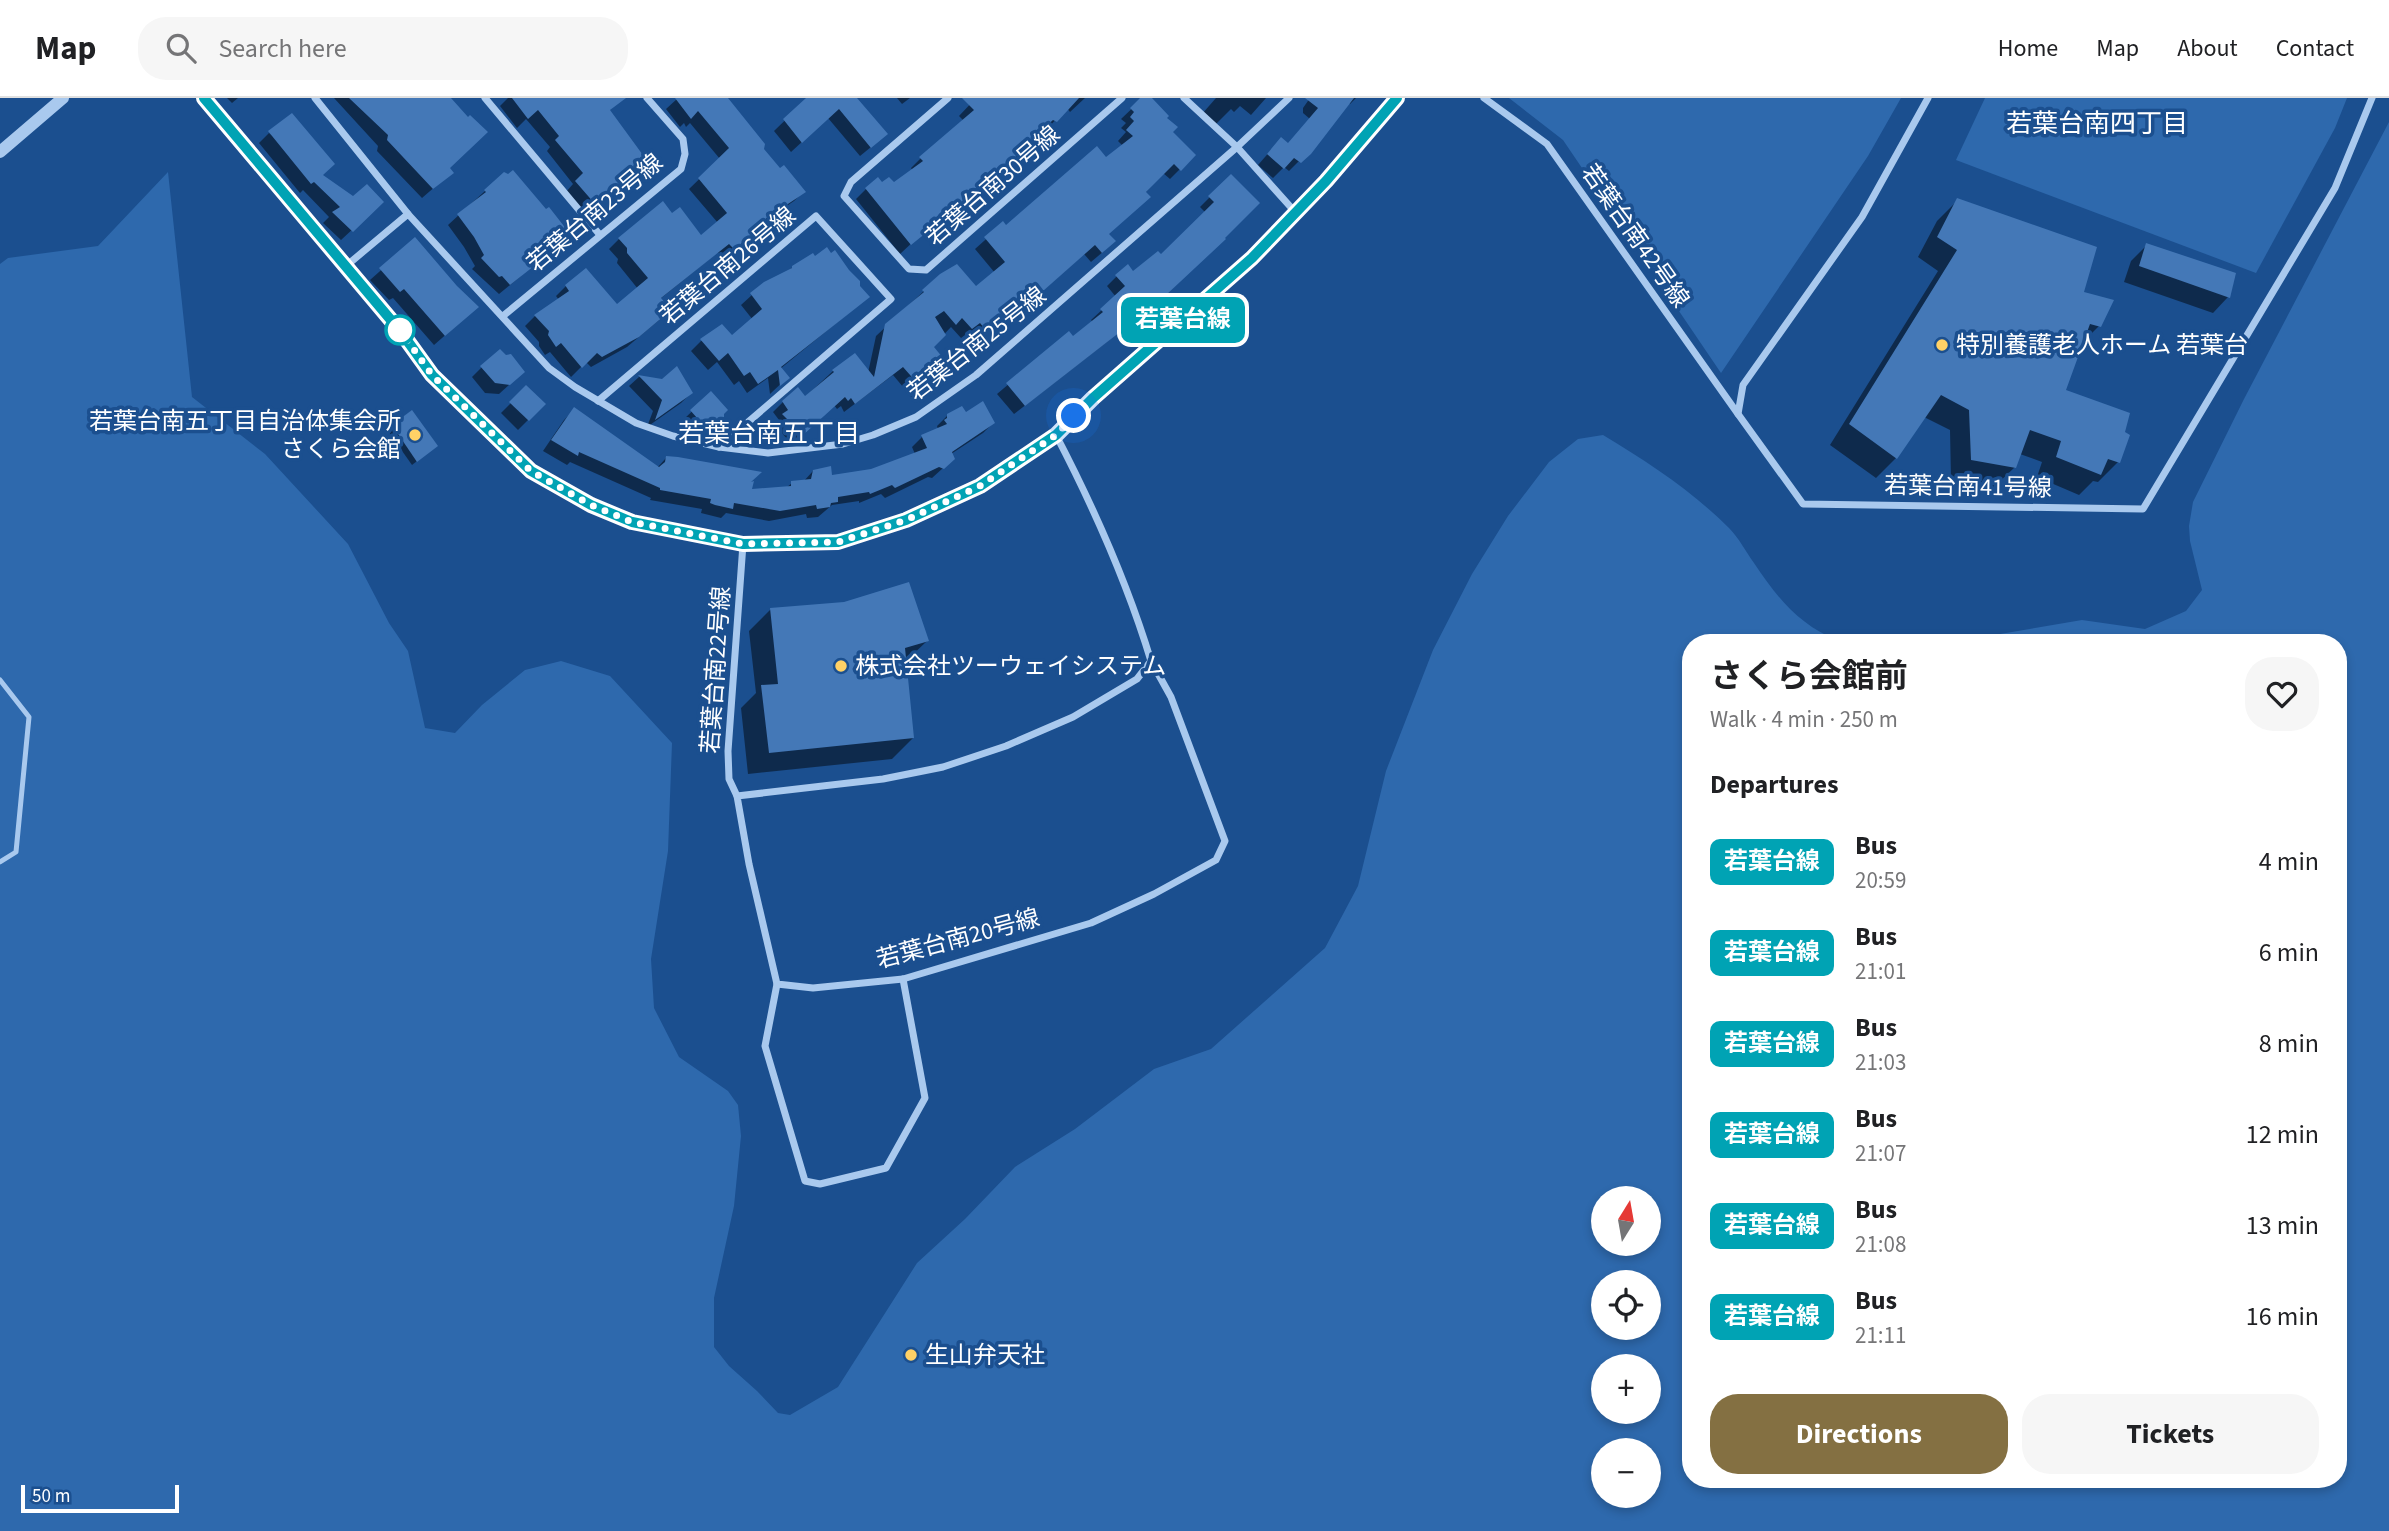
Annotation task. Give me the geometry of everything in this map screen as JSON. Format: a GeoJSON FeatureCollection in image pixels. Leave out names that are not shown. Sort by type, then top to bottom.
{"type":"FeatureCollection","features":[{"type":"Feature","properties":{"kind":"street"},"geometry":{"type":"LineString","coordinates":[[0,152],[62,98]]}},
{"type":"Feature","properties":{"kind":"street"},"geometry":{"type":"LineString","coordinates":[[204,98],[401,332],[432,375],[531,471],[591,505],[632,522],[743,544],[838,542],[906,520],[980,486],[1056,435],[1093,398],[1252,258],[1296,213],[1397,98]]}},
{"type":"Feature","properties":{"kind":"street"},"geometry":{"type":"LineString","coordinates":[[315,98],[408,214],[346,266]]}},
{"type":"Feature","properties":{"kind":"street"},"geometry":{"type":"LineString","coordinates":[[485,98],[600,235]]}},
{"type":"Feature","properties":{"kind":"street","name":"若葉台南23号線"},"geometry":{"type":"LineString","coordinates":[[503,316],[681,169],[685,153],[683,139],[647,98]]}},
{"type":"Feature","properties":{"kind":"street","name":"若葉台南30号線"},"geometry":{"type":"LineString","coordinates":[[948,98],[851,182],[844,196],[909,269],[926,270],[1122,98]]}},
{"type":"Feature","properties":{"kind":"street"},"geometry":{"type":"LineString","coordinates":[[1184,98],[1237,147],[1296,213]]}},
{"type":"Feature","properties":{"kind":"street","name":"若葉台南25号線"},"geometry":{"type":"LineString","coordinates":[[408,214],[550,368],[636,423],[673,436],[719,447],[768,453],[843,444],[916,417],[978,373],[1237,147],[1289,98]]}},
{"type":"Feature","properties":{"kind":"street","name":"若葉台南42号線"},"geometry":{"type":"LineString","coordinates":[[1484,98],[1547,144],[1738,414]]}},
{"type":"Feature","properties":{"kind":"street"},"geometry":{"type":"LineString","coordinates":[[1738,414],[1744,385],[1862,217],[1928,98]]}},
{"type":"Feature","properties":{"kind":"street","name":"若葉台南41号線"},"geometry":{"type":"LineString","coordinates":[[1738,414],[1803,504],[2143,509],[2335,188],[2372,98]]}},
{"type":"Feature","properties":{"kind":"street","name":"若葉台南26号線"},"geometry":{"type":"LineString","coordinates":[[598,401],[816,216],[891,299],[719,447]]}},
{"type":"Feature","properties":{"kind":"street","name":"若葉台南20号線"},"geometry":{"type":"LineString","coordinates":[[778,984],[813,988],[903,979],[1091,923],[1154,894],[1216,860],[1224,841],[1171,697],[1151,661],[1138,616],[1092,504],[1056,435]]}},
{"type":"Feature","properties":{"kind":"street","name":"若葉台南22号線"},"geometry":{"type":"LineString","coordinates":[[737,796],[729,779],[728,751],[743,544]]}},
{"type":"Feature","properties":{"kind":"street"},"geometry":{"type":"LineString","coordinates":[[903,979],[925,1098],[886,1168],[820,1184],[805,1181],[765,1046],[778,984],[749,864],[737,796],[883,779],[943,767],[1006,746],[1073,717],[1137,679],[1151,661]]}},
{"type":"Feature","properties":{"kind":"lane"},"geometry":{"type":"LineString","coordinates":[[0,680],[29,717],[16,852],[0,862]]}},
{"type":"Feature","properties":{"kind":"shaded area"},"geometry":{"type":"Polygon","coordinates":[[[1509,98],[1901,98],[1868,156],[1721,373],[1563,140],[1509,98]]]}},
{"type":"Feature","properties":{"kind":"shaded area"},"geometry":{"type":"Polygon","coordinates":[[[1985,98],[2347,98],[2335,128],[2256,273],[1956,160],[1985,98]]]}},
{"type":"Feature","properties":{"kind":"shaded area"},"geometry":{"type":"Polygon","coordinates":[[[2389,122],[2389,1531],[0,1531],[0,264],[8,258],[98,246],[168,172],[192,397],[265,454],[348,544],[389,623],[408,651],[425,728],[455,733],[482,705],[525,670],[561,661],[610,676],[672,743],[668,851],[651,959],[654,1008],[679,1057],[728,1091],[738,1105],[741,1136],[734,1206],[714,1298],[714,1347],[729,1366],[778,1413],[790,1415],[838,1387],[917,1263],[965,1219],[1015,1167],[1075,1129],[1154,1069],[1211,1049],[1325,948],[1358,886],[1386,771],[1433,650],[1472,574],[1508,516],[1549,462],[1578,439],[1603,435],[1669,478],[1715,514],[1736,536],[1772,588],[1791,610],[1823,634],[1682,634],[1682,1488],[2347,1488],[2347,634],[2000,634],[2082,620],[2145,629],[2186,611],[2202,590],[2189,526],[2193,502],[2389,122]]]}},
{"type":"Feature","properties":{"kind":"building"},"geometry":{"type":"Polygon","coordinates":[[[349,98],[451,98],[468,117],[470,115],[488,132],[450,168],[454,173],[433,189],[387,140],[388,135],[349,98]]]}},
{"type":"Feature","properties":{"kind":"building"},"geometry":{"type":"Polygon","coordinates":[[[512,98],[626,98],[610,110],[648,162],[595,204],[575,181],[583,173],[555,140],[559,136],[538,110],[528,119],[512,98]]]}},
{"type":"Feature","properties":{"kind":"building"},"geometry":{"type":"Polygon","coordinates":[[[675,98],[728,98],[765,144],[764,149],[780,168],[784,165],[806,192],[749,230],[753,235],[734,249],[729,244],[661,298],[671,310],[639,337],[602,357],[597,353],[582,368],[561,343],[556,347],[548,335],[549,331],[534,315],[569,291],[565,285],[586,268],[617,304],[648,278],[618,238],[663,201],[672,213],[680,207],[701,235],[727,213],[698,178],[729,148],[698,111],[691,119],[675,98]]]}},
{"type":"Feature","properties":{"kind":"building"},"geometry":{"type":"Polygon","coordinates":[[[806,98],[857,98],[888,134],[871,148],[839,109],[802,143],[783,119],[806,98]]]}},
{"type":"Feature","properties":{"kind":"building"},"geometry":{"type":"Polygon","coordinates":[[[962,98],[1079,98],[1057,122],[1053,120],[1027,143],[1030,146],[959,206],[956,203],[911,245],[865,188],[878,177],[882,182],[889,177],[894,182],[923,161],[919,157],[974,110],[962,98]]]}},
{"type":"Feature","properties":{"kind":"building"},"geometry":{"type":"Polygon","coordinates":[[[1140,98],[1152,98],[1169,116],[1167,118],[1178,127],[1173,132],[1196,155],[1181,171],[1174,164],[1146,192],[1151,197],[1109,234],[1116,241],[1102,253],[1095,245],[1034,299],[1028,294],[986,330],[980,323],[972,329],[962,318],[956,325],[944,311],[935,317],[946,335],[934,347],[952,369],[925,392],[903,367],[855,404],[851,398],[848,401],[845,397],[803,435],[782,414],[788,410],[782,401],[798,387],[805,396],[834,372],[832,370],[855,353],[874,377],[885,324],[924,292],[922,290],[940,274],[957,264],[976,286],[1005,262],[984,237],[1003,221],[1006,225],[1097,146],[1106,157],[1133,136],[1126,130],[1134,121],[1130,117],[1134,112],[1130,108],[1140,98]]]}},
{"type":"Feature","properties":{"kind":"building"},"geometry":{"type":"Polygon","coordinates":[[[1305,98],[1354,98],[1311,154],[1301,163],[1294,158],[1284,169],[1267,154],[1281,137],[1288,143],[1318,108],[1305,98]]]}},
{"type":"Feature","properties":{"kind":"building"},"geometry":{"type":"Polygon","coordinates":[[[292,113],[335,164],[323,175],[353,196],[367,184],[384,202],[353,232],[332,212],[340,207],[314,182],[311,184],[268,131],[292,113]]]}},
{"type":"Feature","properties":{"kind":"building"},"geometry":{"type":"Polygon","coordinates":[[[513,170],[567,230],[528,259],[534,266],[510,285],[481,258],[484,255],[457,214],[486,192],[484,190],[504,172],[508,174],[513,170]]]}},
{"type":"Feature","properties":{"kind":"building"},"geometry":{"type":"Polygon","coordinates":[[[1231,174],[1260,203],[1165,296],[1163,294],[1120,332],[1025,406],[1006,383],[1069,331],[1073,336],[1103,312],[1100,309],[1125,286],[1115,275],[1128,264],[1133,271],[1158,251],[1161,254],[1214,202],[1208,196],[1231,174]]]}},
{"type":"Feature","properties":{"kind":"building","name":"特別養護老人ホーム 若葉台"},"geometry":{"type":"Polygon","coordinates":[[[1957,198],[2097,247],[2084,292],[2114,300],[2101,327],[2090,324],[2066,390],[2130,413],[2125,432],[2130,435],[2120,463],[2108,459],[2101,475],[2056,457],[2061,441],[2030,430],[2016,468],[1971,460],[1969,410],[1941,395],[1897,459],[1849,424],[1957,250],[1937,237],[1957,198]]]}},
{"type":"Feature","properties":{"kind":"building"},"geometry":{"type":"Polygon","coordinates":[[[415,237],[479,307],[445,336],[404,289],[400,292],[379,268],[415,237]]]}},
{"type":"Feature","properties":{"kind":"building"},"geometry":{"type":"Polygon","coordinates":[[[2146,243],[2236,273],[2230,298],[2139,266],[2146,243]]]}},
{"type":"Feature","properties":{"kind":"building"},"geometry":{"type":"Polygon","coordinates":[[[827,247],[831,253],[835,250],[870,297],[781,367],[790,378],[780,386],[778,370],[758,384],[750,372],[744,376],[728,353],[719,361],[700,339],[722,324],[732,335],[762,309],[750,293],[764,282],[827,247]]]}},
{"type":"Feature","properties":{"kind":"building"},"geometry":{"type":"Polygon","coordinates":[[[500,349],[506,355],[511,354],[525,372],[510,385],[495,383],[480,366],[500,349]]]}},
{"type":"Feature","properties":{"kind":"building"},"geometry":{"type":"Polygon","coordinates":[[[677,366],[693,393],[655,420],[662,400],[638,375],[662,379],[677,366]]]}},
{"type":"Feature","properties":{"kind":"building"},"geometry":{"type":"Polygon","coordinates":[[[526,385],[546,404],[529,421],[509,402],[526,385]]]}},
{"type":"Feature","properties":{"kind":"building"},"geometry":{"type":"Polygon","coordinates":[[[711,391],[728,410],[724,417],[705,427],[690,410],[711,391]]]}},
{"type":"Feature","properties":{"kind":"building"},"geometry":{"type":"Polygon","coordinates":[[[983,401],[995,423],[952,452],[955,459],[944,469],[939,467],[895,488],[892,485],[870,494],[838,497],[838,502],[831,503],[830,507],[817,509],[816,505],[780,511],[734,503],[733,509],[715,505],[710,503],[711,499],[660,490],[579,452],[578,456],[551,440],[574,407],[659,467],[665,462],[666,456],[678,457],[762,472],[751,482],[754,481],[752,489],[791,486],[791,481],[811,479],[813,470],[831,466],[832,475],[871,469],[927,448],[921,435],[947,424],[944,420],[947,414],[962,406],[966,412],[983,401]]]}},
{"type":"Feature","properties":{"kind":"building","name":"若葉台南五丁目自治体集会所 さくら会館"},"geometry":{"type":"Polygon","coordinates":[[[412,410],[438,446],[417,462],[392,425],[412,410]]]}},
{"type":"Feature","properties":{"kind":"building","name":"株式会社ツーウェイシステム"},"geometry":{"type":"Polygon","coordinates":[[[909,582],[929,641],[905,648],[914,738],[769,753],[761,685],[778,684],[770,608],[844,602],[909,582]]]}},
{"type":"Feature","properties":{"kind":"bus line","name":"若葉台線"},"geometry":{"type":"LineString","coordinates":[[204,98],[401,332],[432,375],[531,471],[591,505],[632,522],[743,544],[838,542],[906,520],[980,486],[1056,435],[1093,398],[1252,258],[1326,181],[1397,98]]}},
{"type":"Feature","properties":{"kind":"place","name":"特別養護老人ホーム 若葉台"},"geometry":{"type":"Point","coordinates":[1942,345]}},
{"type":"Feature","properties":{"kind":"place","name":"若葉台南五丁目自治体集会所 さくら会館"},"geometry":{"type":"Point","coordinates":[415,435]}},
{"type":"Feature","properties":{"kind":"place","name":"株式会社ツーウェイシステム"},"geometry":{"type":"Point","coordinates":[841,666]}},
{"type":"Feature","properties":{"kind":"place","name":"生山弁天社"},"geometry":{"type":"Point","coordinates":[911,1355]}},
{"type":"Feature","properties":{"kind":"district","name":"若葉台南四丁目"},"geometry":{"type":"Point","coordinates":[2097,123]}},
{"type":"Feature","properties":{"kind":"district","name":"若葉台南五丁目"},"geometry":{"type":"Point","coordinates":[769,433]}},
{"type":"Feature","properties":{"kind":"route"},"geometry":{"type":"LineString","coordinates":[[400,330],[432,375],[531,471],[591,505],[632,522],[743,544],[838,542],[906,520],[980,486],[1056,435],[1074,416]]}}]}
